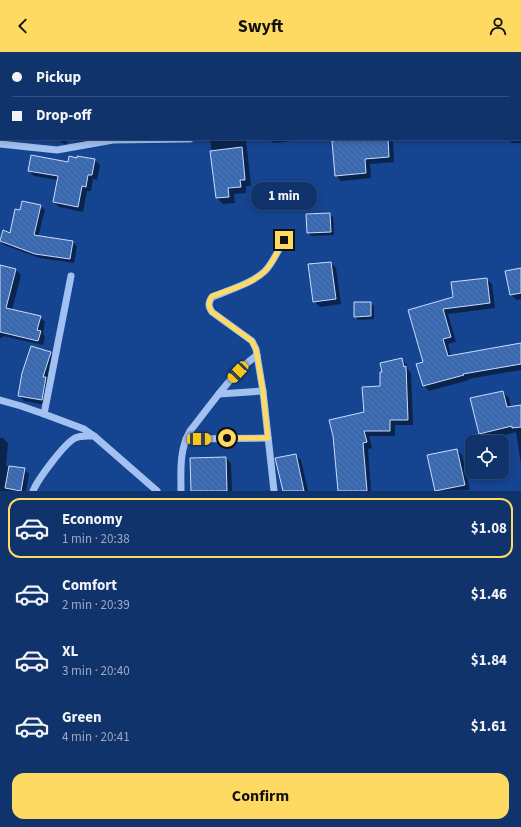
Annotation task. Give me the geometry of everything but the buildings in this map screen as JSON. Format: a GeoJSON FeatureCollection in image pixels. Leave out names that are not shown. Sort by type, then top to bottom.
{"type":"FeatureCollection","features":[{"type":"Feature","properties":{"kind":"street"},"geometry":{"type":"LineString","coordinates":[[0,144],[57,150],[113,140]]}},
{"type":"Feature","properties":{"kind":"street"},"geometry":{"type":"LineString","coordinates":[[274,491],[263,391],[256,349],[252,341],[212,312],[209,307],[209,302],[212,296],[256,278],[265,271],[275,257],[284,240]]}},
{"type":"Feature","properties":{"kind":"street"},"geometry":{"type":"LineString","coordinates":[[44,414],[71,276]]}},
{"type":"Feature","properties":{"kind":"street"},"geometry":{"type":"LineString","coordinates":[[181,491],[180,464],[186,439],[190,431],[244,364],[257,355]]}},
{"type":"Feature","properties":{"kind":"street"},"geometry":{"type":"LineString","coordinates":[[220,394],[263,391]]}},
{"type":"Feature","properties":{"kind":"street"},"geometry":{"type":"LineString","coordinates":[[0,400],[84,429],[157,491]]}},
{"type":"Feature","properties":{"kind":"street"},"geometry":{"type":"LineString","coordinates":[[33,491],[59,454],[75,438],[94,436]]}},
{"type":"Feature","properties":{"kind":"street"},"geometry":{"type":"LineString","coordinates":[[186,439],[268,438]]}},
{"type":"Feature","properties":{"kind":"route"},"geometry":{"type":"LineString","coordinates":[[227,438],[268,438],[263,391],[256,349],[252,341],[212,312],[209,307],[209,302],[212,296],[235,288],[256,278],[265,271],[275,257],[284,240]]}}]}
